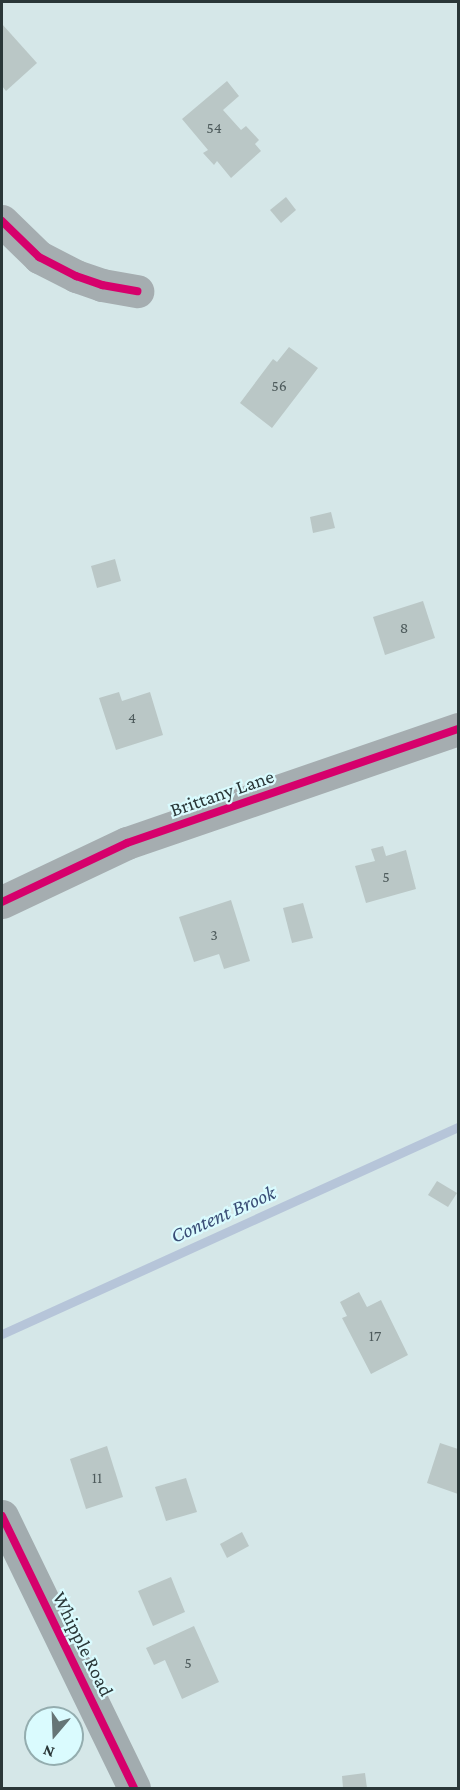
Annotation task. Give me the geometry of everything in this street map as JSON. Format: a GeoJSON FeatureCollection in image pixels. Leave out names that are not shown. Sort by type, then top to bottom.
{"type":"FeatureCollection","features":[{"type":"Feature","properties":{"kind":"street"},"geometry":{"type":"LineString","coordinates":[[2,221],[39,257],[85,279],[137,291]]}},
{"type":"Feature","properties":{"kind":"street","name":"Brittany Lane"},"geometry":{"type":"LineString","coordinates":[[2,902],[127,843],[459,729]]}},
{"type":"Feature","properties":{"kind":"street","name":"Whipple Road"},"geometry":{"type":"LineString","coordinates":[[2,1516],[134,1788]]}},
{"type":"Feature","properties":{"kind":"building"},"geometry":{"type":"Polygon","coordinates":[[[2,24],[37,63],[6,91],[2,86],[2,24]]]}},
{"type":"Feature","properties":{"kind":"building"},"geometry":{"type":"Polygon","coordinates":[[[227,81],[239,96],[223,110],[241,130],[246,126],[259,140],[255,144],[261,151],[231,178],[217,161],[214,165],[203,153],[208,150],[182,119],[227,81]]]}},
{"type":"Feature","properties":{"kind":"building"},"geometry":{"type":"Polygon","coordinates":[[[286,197],[296,210],[281,223],[270,210],[286,197]]]}},
{"type":"Feature","properties":{"kind":"building"},"geometry":{"type":"Polygon","coordinates":[[[289,347],[318,368],[272,428],[240,403],[273,359],[277,362],[289,347]]]}},
{"type":"Feature","properties":{"kind":"building"},"geometry":{"type":"Polygon","coordinates":[[[331,512],[335,528],[313,533],[310,517],[331,512]]]}},
{"type":"Feature","properties":{"kind":"building"},"geometry":{"type":"Polygon","coordinates":[[[115,559],[121,581],[97,588],[91,566],[115,559]]]}},
{"type":"Feature","properties":{"kind":"building"},"geometry":{"type":"Polygon","coordinates":[[[423,601],[435,638],[385,655],[373,617],[423,601]]]}},
{"type":"Feature","properties":{"kind":"building"},"geometry":{"type":"Polygon","coordinates":[[[119,692],[122,701],[150,692],[163,735],[116,750],[99,698],[119,692]]]}},
{"type":"Feature","properties":{"kind":"building"},"geometry":{"type":"Polygon","coordinates":[[[383,846],[386,856],[406,850],[416,889],[366,903],[355,866],[375,861],[371,849],[383,846]]]}},
{"type":"Feature","properties":{"kind":"building"},"geometry":{"type":"Polygon","coordinates":[[[231,900],[250,961],[224,969],[219,954],[194,962],[179,917],[231,900]]]}},
{"type":"Feature","properties":{"kind":"building"},"geometry":{"type":"Polygon","coordinates":[[[303,903],[313,938],[292,943],[283,908],[303,903]]]}},
{"type":"Feature","properties":{"kind":"building"},"geometry":{"type":"Polygon","coordinates":[[[437,1181],[457,1193],[448,1207],[428,1195],[437,1181]]]}},
{"type":"Feature","properties":{"kind":"building"},"geometry":{"type":"Polygon","coordinates":[[[359,1292],[367,1307],[381,1300],[408,1355],[371,1374],[342,1318],[347,1316],[340,1302],[359,1292]]]}},
{"type":"Feature","properties":{"kind":"building"},"geometry":{"type":"Polygon","coordinates":[[[440,1443],[458,1449],[458,1494],[427,1483],[440,1443]]]}},
{"type":"Feature","properties":{"kind":"building"},"geometry":{"type":"Polygon","coordinates":[[[107,1446],[123,1497],[86,1509],[70,1459],[107,1446]]]}},
{"type":"Feature","properties":{"kind":"building"},"geometry":{"type":"Polygon","coordinates":[[[186,1478],[197,1512],[166,1521],[155,1487],[186,1478]]]}},
{"type":"Feature","properties":{"kind":"building"},"geometry":{"type":"Polygon","coordinates":[[[242,1532],[249,1546],[227,1558],[220,1544],[242,1532]]]}},
{"type":"Feature","properties":{"kind":"building"},"geometry":{"type":"Polygon","coordinates":[[[171,1577],[185,1612],[153,1626],[138,1591],[171,1577]]]}},
{"type":"Feature","properties":{"kind":"building"},"geometry":{"type":"Polygon","coordinates":[[[194,1626],[219,1682],[182,1699],[165,1660],[154,1665],[146,1648],[194,1626]]]}},
{"type":"Feature","properties":{"kind":"building"},"geometry":{"type":"Polygon","coordinates":[[[365,1773],[367,1788],[343,1788],[342,1776],[365,1773]]]}},
{"type":"Feature","properties":{"kind":"waterway","name":"Content Brook"},"geometry":{"type":"LineString","coordinates":[[2,1334],[458,1127]]}},
{"type":"Feature","properties":{"kind":"cycle path"},"geometry":{"type":"LineString","coordinates":[[2,221],[39,257],[76,276],[102,285],[137,291]]}},
{"type":"Feature","properties":{"kind":"cycle path"},"geometry":{"type":"LineString","coordinates":[[2,902],[127,843],[458,729]]}},
{"type":"Feature","properties":{"kind":"cycle path"},"geometry":{"type":"LineString","coordinates":[[2,1516],[134,1788]]}}]}
